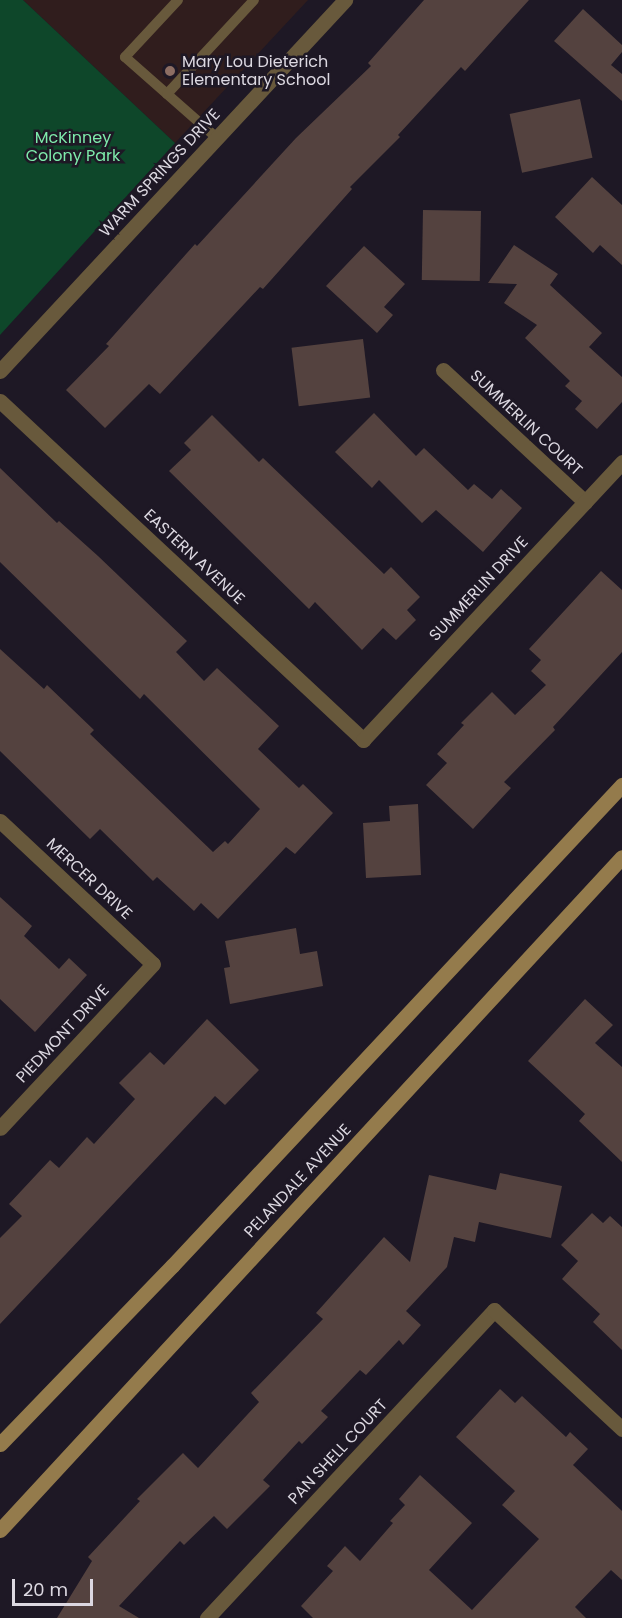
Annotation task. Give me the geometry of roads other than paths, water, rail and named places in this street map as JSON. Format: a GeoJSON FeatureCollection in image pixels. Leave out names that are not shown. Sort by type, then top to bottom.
{"type":"FeatureCollection","features":[{"type":"Feature","properties":{"kind":"main road","name":"PELANDALE AVENUE"},"geometry":{"type":"LineString","coordinates":[[0,1444],[172,1266],[622,785]]}},
{"type":"Feature","properties":{"kind":"main road","name":"PELANDALE AVENUE"},"geometry":{"type":"LineString","coordinates":[[0,1530],[622,857]]}},
{"type":"Feature","properties":{"kind":"street","name":"WARM SPRINGS DRIVE"},"geometry":{"type":"LineString","coordinates":[[0,371],[345,0]]}},
{"type":"Feature","properties":{"kind":"street","name":"SUMMERLIN COURT"},"geometry":{"type":"LineString","coordinates":[[443,370],[585,502]]}},
{"type":"Feature","properties":{"kind":"street","name":"EASTERN AVENUE"},"geometry":{"type":"LineString","coordinates":[[0,401],[363,740]]}},
{"type":"Feature","properties":{"kind":"street","name":"SUMMERLIN DRIVE"},"geometry":{"type":"LineString","coordinates":[[363,740],[622,462]]}},
{"type":"Feature","properties":{"kind":"street","name":"MERCER DRIVE"},"geometry":{"type":"LineString","coordinates":[[0,821],[153,964]]}},
{"type":"Feature","properties":{"kind":"street","name":"PIEDMONT DRIVE"},"geometry":{"type":"LineString","coordinates":[[0,1128],[153,964]]}},
{"type":"Feature","properties":{"kind":"street","name":"PAN SHELL COURT"},"geometry":{"type":"LineString","coordinates":[[207,1618],[494,1310],[622,1429]]}},
{"type":"Feature","properties":{"kind":"lane"},"geometry":{"type":"LineString","coordinates":[[178,0],[126,57],[217,138]]}},
{"type":"Feature","properties":{"kind":"lane"},"geometry":{"type":"LineString","coordinates":[[167,94],[254,0]]}},
{"type":"Feature","properties":{"kind":"place","name":"Mary Lou Dieterich Elementary School"},"geometry":{"type":"Point","coordinates":[170,71]}},
{"type":"Feature","properties":{"kind":"park label","name":"McKinney Colony Park"},"geometry":{"type":"Point","coordinates":[73,147]}}]}
